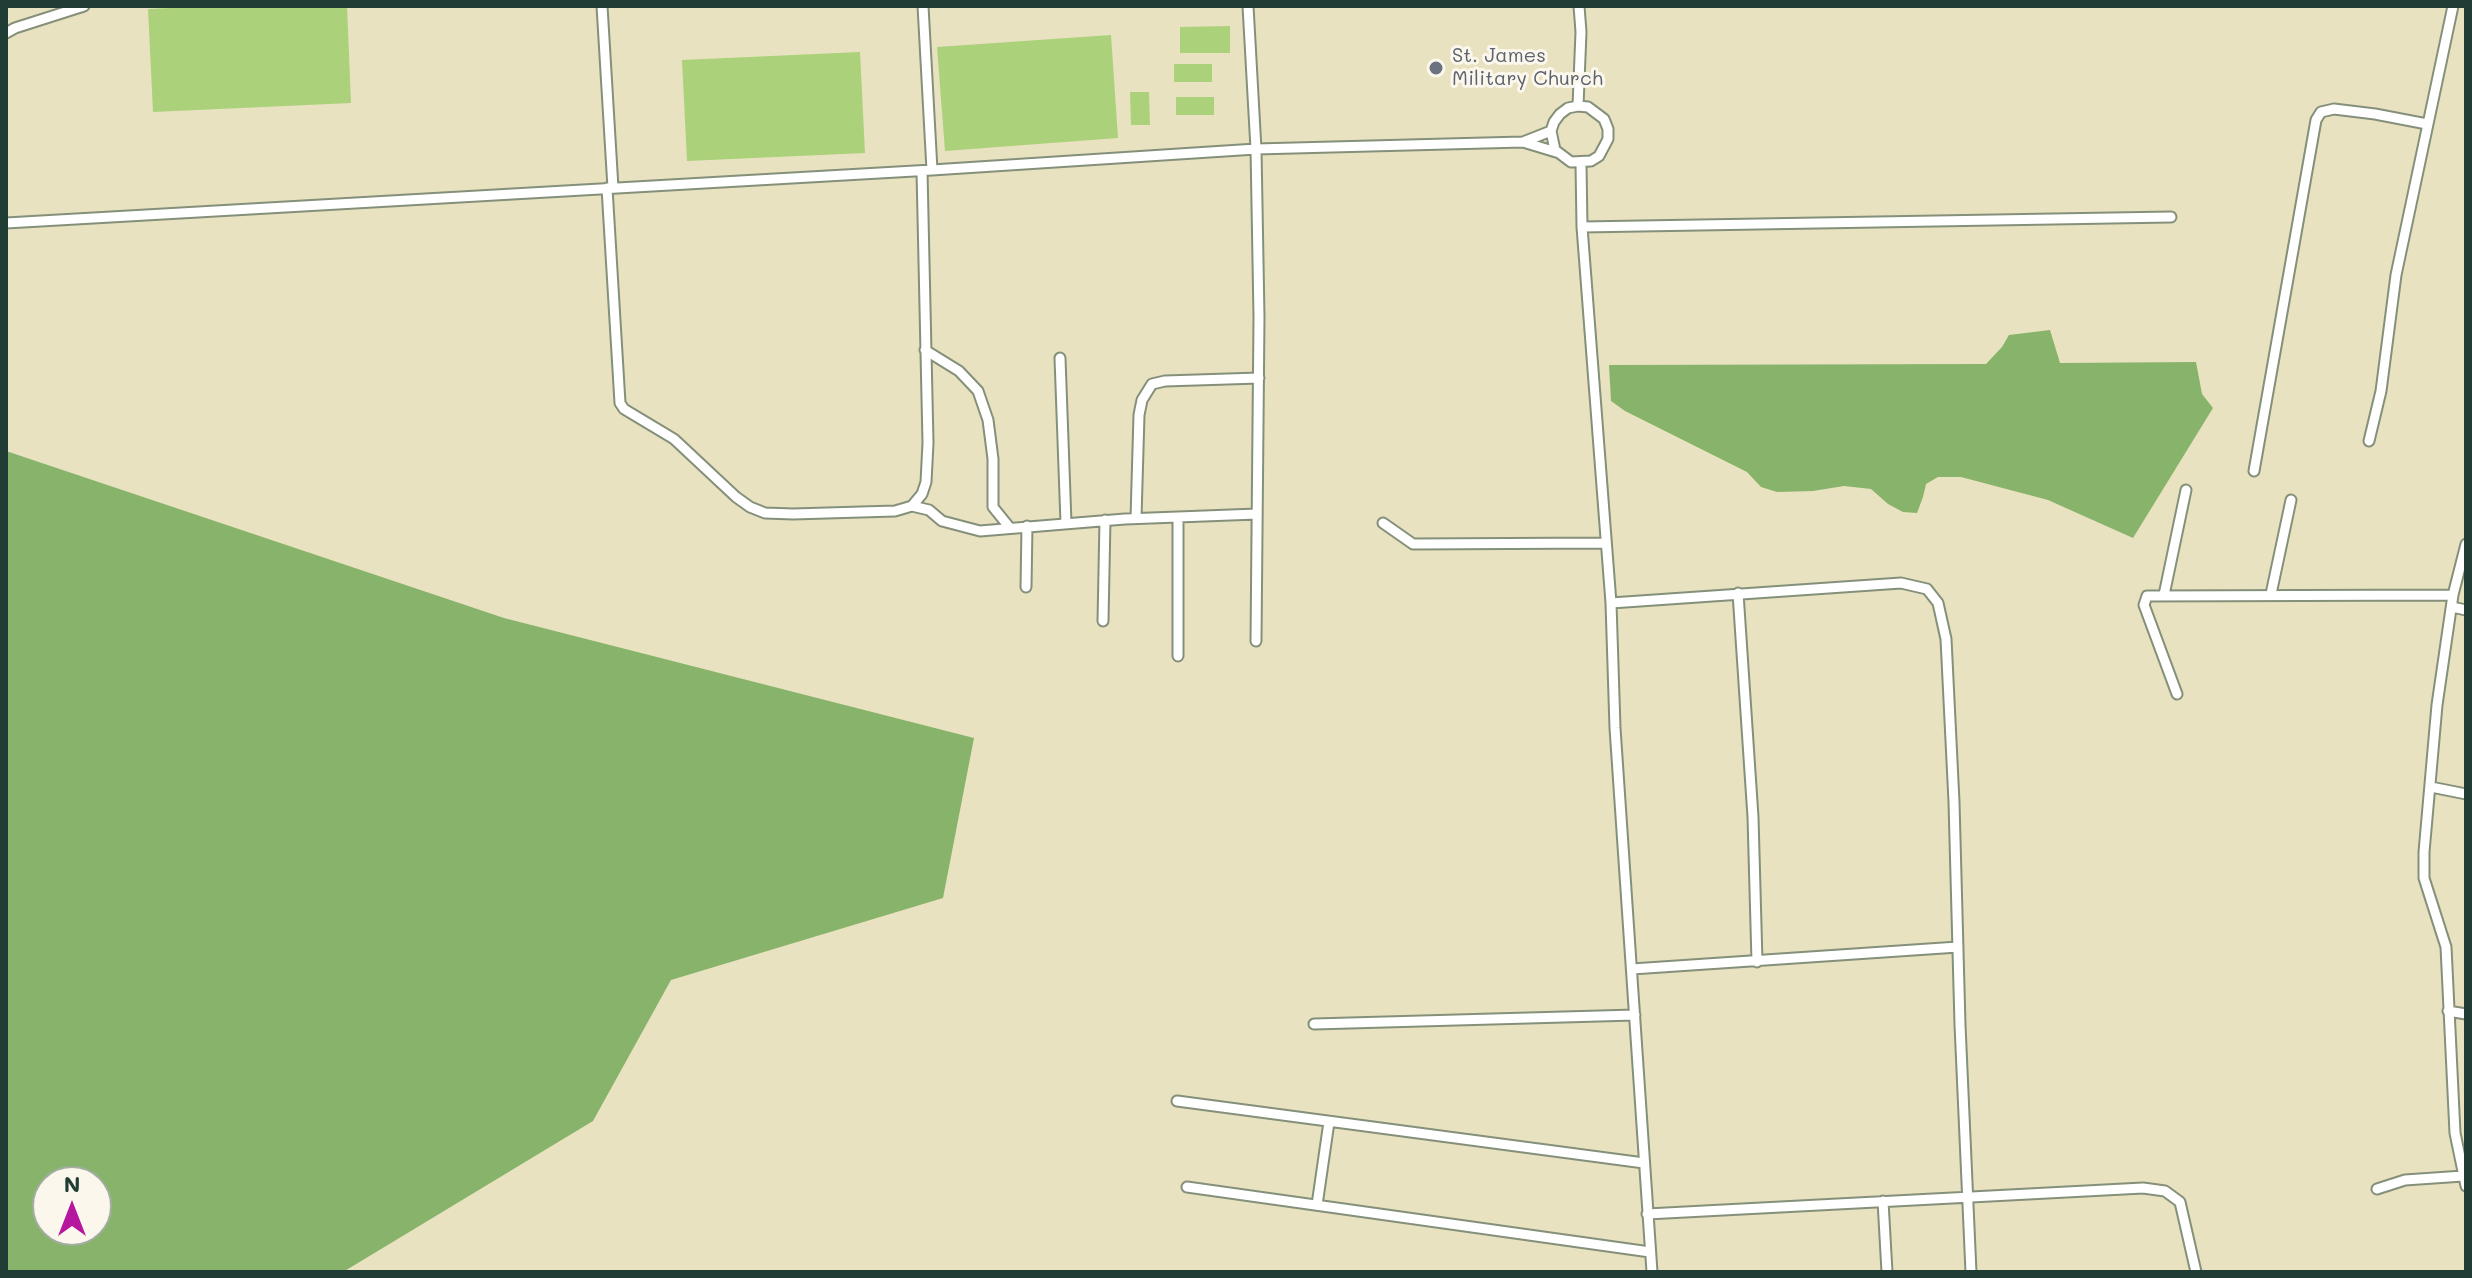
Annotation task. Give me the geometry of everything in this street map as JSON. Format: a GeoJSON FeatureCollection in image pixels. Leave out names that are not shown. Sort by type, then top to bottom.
{"type":"FeatureCollection","features":[{"type":"Feature","properties":{"kind":"street"},"geometry":{"type":"LineString","coordinates":[[6,33],[84,6]]}},
{"type":"Feature","properties":{"kind":"street"},"geometry":{"type":"LineString","coordinates":[[602,6],[620,403],[624,409],[674,439],[736,497],[765,513],[895,511],[912,506],[929,510],[942,521],[980,531],[1136,518],[1257,514]]}},
{"type":"Feature","properties":{"kind":"street"},"geometry":{"type":"LineString","coordinates":[[912,506],[922,494],[926,482],[927,170],[923,6]]}},
{"type":"Feature","properties":{"kind":"street"},"geometry":{"type":"LineString","coordinates":[[1248,6],[1256,149],[1259,378],[1256,641]]}},
{"type":"Feature","properties":{"kind":"street"},"geometry":{"type":"LineString","coordinates":[[1578,106],[1579,6]]}},
{"type":"Feature","properties":{"kind":"street"},"geometry":{"type":"LineString","coordinates":[[2369,441],[2381,391],[2396,275],[2453,6]]}},
{"type":"Feature","properties":{"kind":"street"},"geometry":{"type":"LineString","coordinates":[[6,223],[1256,149],[1523,142],[1581,164],[1599,156],[1605,148],[1608,129],[1604,119],[1597,112],[1578,106],[1568,108],[1554,122],[1551,131],[1556,152]]}},
{"type":"Feature","properties":{"kind":"street"},"geometry":{"type":"LineString","coordinates":[[2254,471],[2316,120],[2321,112],[2334,109],[2427,124]]}},
{"type":"Feature","properties":{"kind":"street"},"geometry":{"type":"LineString","coordinates":[[1523,142],[1551,131]]}},
{"type":"Feature","properties":{"kind":"street"},"geometry":{"type":"LineString","coordinates":[[1581,164],[1582,227],[1611,603],[1615,728],[1652,1272]]}},
{"type":"Feature","properties":{"kind":"street"},"geometry":{"type":"LineString","coordinates":[[1582,227],[2171,217]]}},
{"type":"Feature","properties":{"kind":"street"},"geometry":{"type":"LineString","coordinates":[[925,350],[959,371],[978,391],[988,420],[993,459],[993,507],[1010,528]]}},
{"type":"Feature","properties":{"kind":"street"},"geometry":{"type":"LineString","coordinates":[[1060,358],[1066,523]]}},
{"type":"Feature","properties":{"kind":"street"},"geometry":{"type":"LineString","coordinates":[[1136,518],[1139,415],[1142,400],[1152,384],[1259,378]]}},
{"type":"Feature","properties":{"kind":"street"},"geometry":{"type":"LineString","coordinates":[[2164,595],[2186,490]]}},
{"type":"Feature","properties":{"kind":"street"},"geometry":{"type":"LineString","coordinates":[[2271,594],[2291,500]]}},
{"type":"Feature","properties":{"kind":"street"},"geometry":{"type":"LineString","coordinates":[[1178,517],[1178,656]]}},
{"type":"Feature","properties":{"kind":"street"},"geometry":{"type":"LineString","coordinates":[[1103,621],[1105,520]]}},
{"type":"Feature","properties":{"kind":"street"},"geometry":{"type":"LineString","coordinates":[[1383,523],[1413,544],[1605,543]]}},
{"type":"Feature","properties":{"kind":"street"},"geometry":{"type":"LineString","coordinates":[[1026,587],[1027,526]]}},
{"type":"Feature","properties":{"kind":"street"},"geometry":{"type":"LineString","coordinates":[[2377,1189],[2405,1180],[2465,1181],[2448,1011],[2446,947],[2424,878],[2424,852],[2437,705],[2453,595],[2466,544]]}},
{"type":"Feature","properties":{"kind":"street"},"geometry":{"type":"LineString","coordinates":[[1611,603],[1901,583],[1927,589],[1938,603],[1946,639],[1971,1272]]}},
{"type":"Feature","properties":{"kind":"street"},"geometry":{"type":"LineString","coordinates":[[1738,593],[1753,817],[1757,962]]}},
{"type":"Feature","properties":{"kind":"street"},"geometry":{"type":"LineString","coordinates":[[2177,694],[2143,602],[2147,596],[2453,595]]}},
{"type":"Feature","properties":{"kind":"street"},"geometry":{"type":"LineString","coordinates":[[2452,607],[2466,610]]}},
{"type":"Feature","properties":{"kind":"street"},"geometry":{"type":"LineString","coordinates":[[2431,787],[2466,794]]}},
{"type":"Feature","properties":{"kind":"street"},"geometry":{"type":"LineString","coordinates":[[1632,969],[1958,947]]}},
{"type":"Feature","properties":{"kind":"street"},"geometry":{"type":"LineString","coordinates":[[2448,1011],[2466,1014]]}},
{"type":"Feature","properties":{"kind":"street"},"geometry":{"type":"LineString","coordinates":[[1314,1024],[1635,1015]]}},
{"type":"Feature","properties":{"kind":"street"},"geometry":{"type":"LineString","coordinates":[[1177,1101],[1644,1163]]}},
{"type":"Feature","properties":{"kind":"street"},"geometry":{"type":"LineString","coordinates":[[1317,1205],[1329,1122]]}},
{"type":"Feature","properties":{"kind":"street"},"geometry":{"type":"LineString","coordinates":[[1187,1187],[1650,1252]]}},
{"type":"Feature","properties":{"kind":"street"},"geometry":{"type":"LineString","coordinates":[[1647,1214],[2143,1188],[2165,1191],[2180,1202],[2196,1272]]}},
{"type":"Feature","properties":{"kind":"street"},"geometry":{"type":"LineString","coordinates":[[1883,1201],[1887,1272]]}},
{"type":"Feature","properties":{"kind":"green space"},"geometry":{"type":"Polygon","coordinates":[[[347,6],[351,103],[153,112],[148,9],[347,6]]]}},
{"type":"Feature","properties":{"kind":"green space"},"geometry":{"type":"Polygon","coordinates":[[[1230,26],[1230,53],[1180,53],[1180,27],[1230,26]]]}},
{"type":"Feature","properties":{"kind":"green space"},"geometry":{"type":"Polygon","coordinates":[[[1111,35],[1118,138],[945,151],[937,47],[1111,35]]]}},
{"type":"Feature","properties":{"kind":"green space"},"geometry":{"type":"Polygon","coordinates":[[[860,52],[865,153],[687,161],[682,60],[860,52]]]}},
{"type":"Feature","properties":{"kind":"green space"},"geometry":{"type":"Polygon","coordinates":[[[1174,64],[1212,64],[1212,82],[1174,82],[1174,64]]]}},
{"type":"Feature","properties":{"kind":"green space"},"geometry":{"type":"Polygon","coordinates":[[[1130,92],[1149,92],[1150,125],[1131,125],[1130,92]]]}},
{"type":"Feature","properties":{"kind":"green space"},"geometry":{"type":"Polygon","coordinates":[[[1176,97],[1214,97],[1214,115],[1176,115],[1176,97]]]}},
{"type":"Feature","properties":{"kind":"green space"},"geometry":{"type":"Polygon","coordinates":[[[2050,330],[2060,363],[2196,362],[2202,394],[2213,408],[2133,538],[2048,500],[1961,477],[1938,477],[1926,484],[1917,513],[1903,512],[1871,489],[1844,486],[1777,492],[1761,487],[1747,472],[1611,401],[1609,365],[1986,364],[2009,335],[2050,330]]]}},
{"type":"Feature","properties":{"kind":"green space"},"geometry":{"type":"Polygon","coordinates":[[[6,451],[504,618],[974,738],[943,898],[671,980],[593,1121],[343,1272],[6,1272],[6,451]]]}},
{"type":"Feature","properties":{"kind":"place","name":"St. James Military Church"},"geometry":{"type":"Point","coordinates":[1436,68]}}]}
